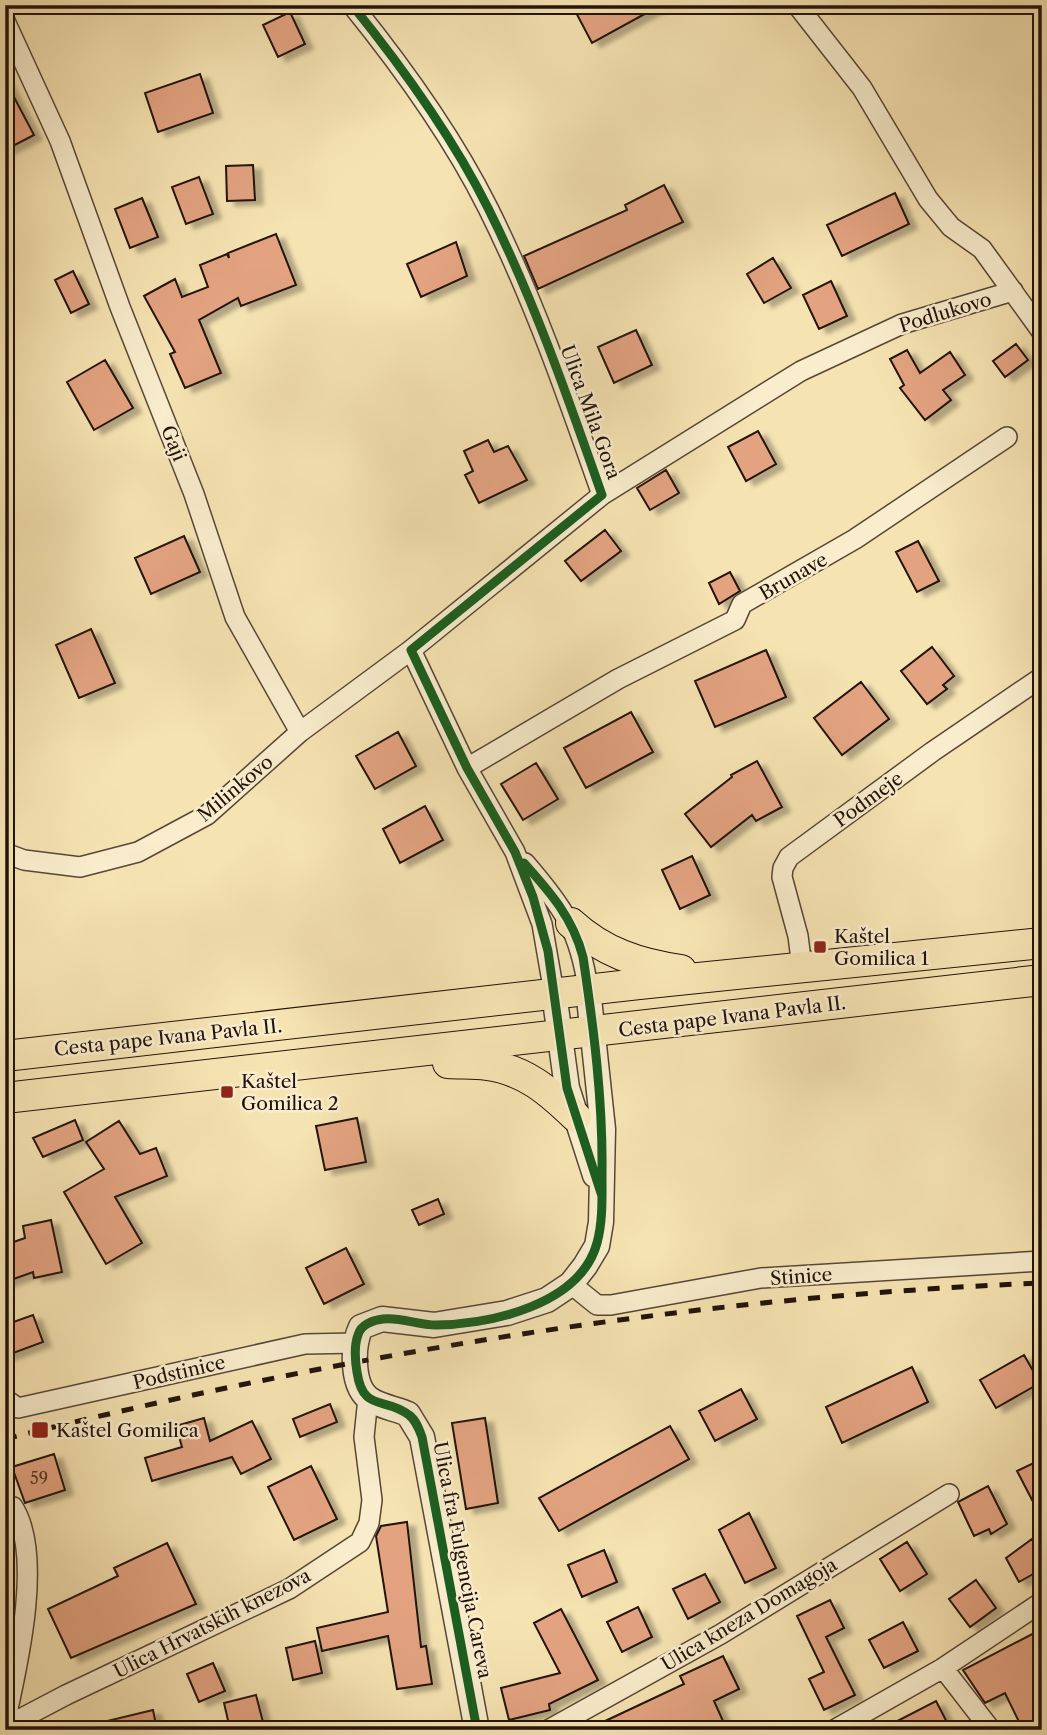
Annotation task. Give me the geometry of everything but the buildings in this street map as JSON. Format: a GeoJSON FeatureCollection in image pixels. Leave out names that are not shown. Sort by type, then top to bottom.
{"type":"FeatureCollection","features":[{"type":"Feature","properties":{"kind":"main road"},"geometry":{"type":"LineString","coordinates":[[571,923],[589,939],[609,951],[636,961],[705,977]]}},
{"type":"Feature","properties":{"kind":"main road","name":"Cesta pape Ivana Pavla II."},"geometry":{"type":"LineString","coordinates":[[5,1055],[588,989],[1042,943]]}},
{"type":"Feature","properties":{"kind":"main road","name":"Cesta pape Ivana Pavla II."},"geometry":{"type":"LineString","coordinates":[[5,1098],[1042,981]]}},
{"type":"Feature","properties":{"kind":"main road"},"geometry":{"type":"LineString","coordinates":[[418,1052],[438,1061],[483,1064],[518,1073],[549,1091],[576,1117]]}},
{"type":"Feature","properties":{"kind":"street","name":"Ulica Mila Gora"},"geometry":{"type":"LineString","coordinates":[[352,5],[383,43],[449,139],[488,208],[540,324],[602,495],[411,650]]}},
{"type":"Feature","properties":{"kind":"street","name":"Podlukovo"},"geometry":{"type":"LineString","coordinates":[[602,495],[801,371],[902,324],[1013,291],[982,249],[951,226],[928,200],[862,88],[797,5]]}},
{"type":"Feature","properties":{"kind":"street","name":"Gaji"},"geometry":{"type":"LineString","coordinates":[[5,21],[60,141],[120,307],[194,494],[235,617],[300,732]]}},
{"type":"Feature","properties":{"kind":"street"},"geometry":{"type":"LineString","coordinates":[[1013,291],[1042,332]]}},
{"type":"Feature","properties":{"kind":"street","name":"Brunave"},"geometry":{"type":"LineString","coordinates":[[467,768],[618,679],[735,620],[742,604],[855,540],[1007,437]]}},
{"type":"Feature","properties":{"kind":"street"},"geometry":{"type":"LineString","coordinates":[[300,732],[411,650],[467,768],[515,852],[542,924],[567,1088],[602,1196]]}},
{"type":"Feature","properties":{"kind":"street","name":"Podmeje"},"geometry":{"type":"LineString","coordinates":[[802,967],[798,936],[782,877],[789,857],[932,752],[1042,677]]}},
{"type":"Feature","properties":{"kind":"street","name":"Milinkovo"},"geometry":{"type":"LineString","coordinates":[[5,853],[24,860],[80,867],[138,852],[208,815],[300,732]]}},
{"type":"Feature","properties":{"kind":"street"},"geometry":{"type":"LineString","coordinates":[[368,1398],[358,1384],[357,1343],[362,1327],[372,1321],[393,1319],[434,1325],[469,1322],[547,1300],[571,1284],[597,1246],[602,1196],[603,1129],[594,1032],[583,957],[571,923],[550,891],[515,852]]}},
{"type":"Feature","properties":{"kind":"street","name":"Stinice"},"geometry":{"type":"LineString","coordinates":[[571,1284],[597,1305],[611,1305],[761,1278],[1042,1261]]}},
{"type":"Feature","properties":{"kind":"street","name":"Podstinice"},"geometry":{"type":"LineString","coordinates":[[5,1399],[18,1408],[305,1344],[357,1343]]}},
{"type":"Feature","properties":{"kind":"street","name":"Ulica Hrvatskih knezova"},"geometry":{"type":"LineString","coordinates":[[5,1725],[289,1588],[360,1542],[369,1523],[372,1500],[364,1437],[368,1398]]}},
{"type":"Feature","properties":{"kind":"street","name":"Ulica fra Fulgencija Careva"},"geometry":{"type":"LineString","coordinates":[[368,1398],[408,1414],[422,1437],[477,1730]]}},
{"type":"Feature","properties":{"kind":"street","name":"Ulica kneza Domagoja"},"geometry":{"type":"LineString","coordinates":[[548,1730],[721,1634],[948,1494]]}},
{"type":"Feature","properties":{"kind":"street","name":"Ulica Hrvatskih knezova"},"geometry":{"type":"LineString","coordinates":[[5,1506],[13,1507],[20,1517],[26,1556],[22,1648],[5,1725]]}},
{"type":"Feature","properties":{"kind":"street"},"geometry":{"type":"LineString","coordinates":[[834,1730],[943,1668],[1042,1602]]}},
{"type":"Feature","properties":{"kind":"street"},"geometry":{"type":"LineString","coordinates":[[943,1668],[991,1730]]}},
{"type":"Feature","properties":{"kind":"railway"},"geometry":{"type":"LineString","coordinates":[[5,1439],[261,1381],[519,1334],[780,1301],[1042,1283]]}},
{"type":"Feature","properties":{"kind":"cycle path"},"geometry":{"type":"LineString","coordinates":[[352,5],[426,103],[488,208],[535,314],[602,495],[411,650],[467,768],[515,852],[533,897],[548,951],[567,1088],[602,1196]]}},
{"type":"Feature","properties":{"kind":"cycle path"},"geometry":{"type":"LineString","coordinates":[[477,1730],[422,1437],[409,1415],[400,1409],[376,1402],[364,1393],[357,1372],[355,1348],[360,1331],[365,1325],[376,1320],[403,1320],[429,1325],[458,1324],[507,1315],[531,1307],[572,1282],[587,1264],[597,1243],[602,1209],[601,1120],[583,957],[567,918],[524,863]]}},
{"type":"Feature","properties":{"kind":"place","name":"Kaštel Gomilica 1"},"geometry":{"type":"Point","coordinates":[820,947]}},
{"type":"Feature","properties":{"kind":"place","name":"Kaštel Gomilica 2"},"geometry":{"type":"Point","coordinates":[227,1092]}},
{"type":"Feature","properties":{"kind":"place","name":"Kaštel Gomilica"},"geometry":{"type":"Point","coordinates":[40,1430]}}]}
